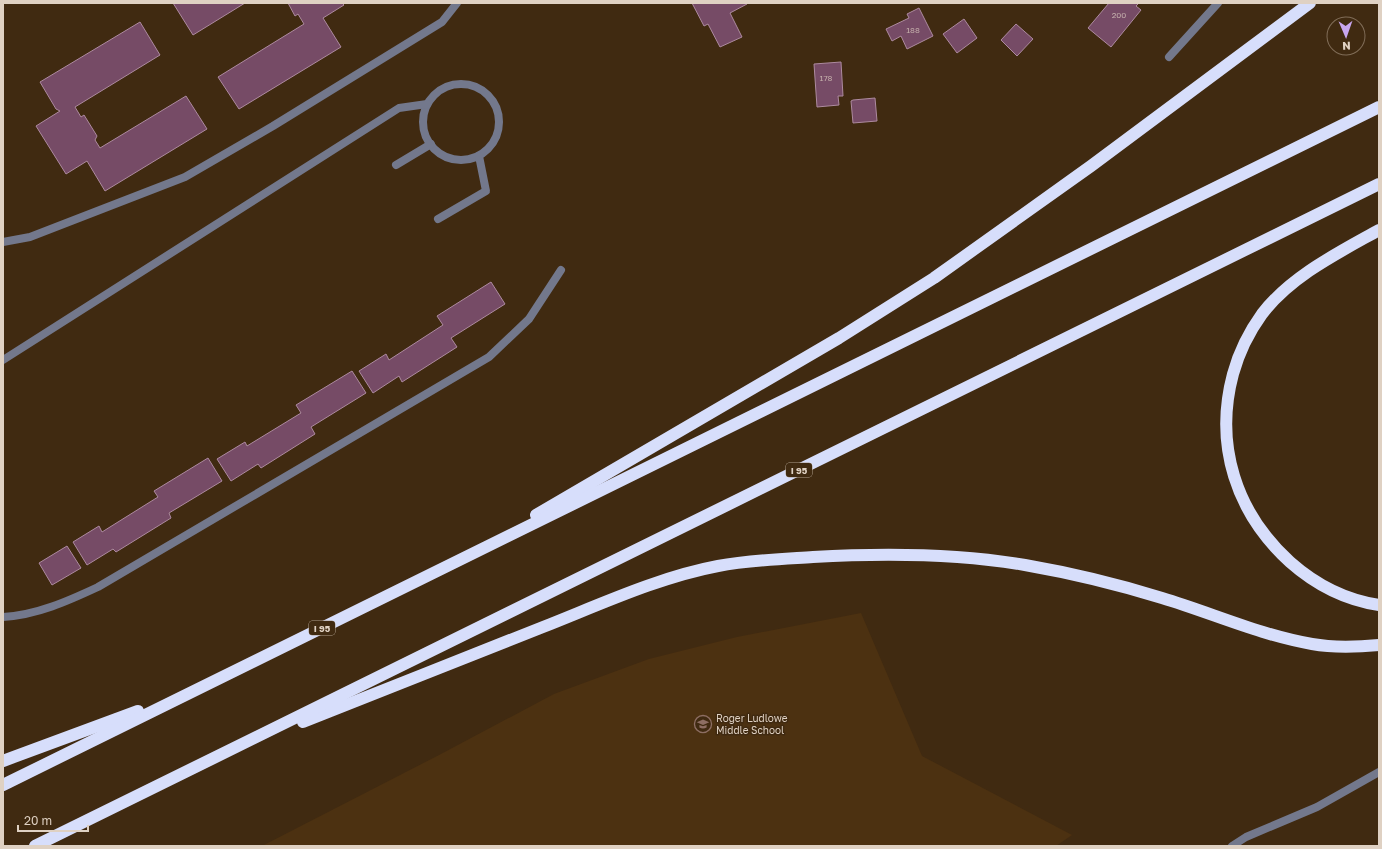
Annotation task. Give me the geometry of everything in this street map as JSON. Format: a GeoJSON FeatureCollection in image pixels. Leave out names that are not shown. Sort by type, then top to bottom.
{"type":"FeatureCollection","features":[{"type":"Feature","properties":{"kind":"highway"},"geometry":{"type":"LineString","coordinates":[[445,568],[901,300],[977,248],[1085,170],[1310,3]]}},
{"type":"Feature","properties":{"kind":"highway","name":"I 95"},"geometry":{"type":"LineString","coordinates":[[3,785],[1379,108]]}},
{"type":"Feature","properties":{"kind":"highway","name":"I 95"},"geometry":{"type":"LineString","coordinates":[[35,846],[1379,184]]}},
{"type":"Feature","properties":{"kind":"highway"},"geometry":{"type":"LineString","coordinates":[[1379,230],[1345,249],[1296,281],[1276,297],[1262,314],[1248,335],[1237,360],[1229,389],[1226,418],[1227,446],[1232,471],[1241,495],[1252,517],[1268,539],[1283,555],[1316,583],[1354,599],[1379,605]]}},
{"type":"Feature","properties":{"kind":"highway"},"geometry":{"type":"LineString","coordinates":[[218,756],[630,593],[680,576],[716,566],[749,561],[835,555],[880,554],[926,555],[1022,565],[1068,573],[1161,597],[1261,631],[1314,645],[1379,645]]}},
{"type":"Feature","properties":{"kind":"highway"},"geometry":{"type":"LineString","coordinates":[[3,761],[199,689]]}},
{"type":"Feature","properties":{"kind":"highway"},"geometry":{"type":"LineString","coordinates":[[42,846],[67,830]]}},
{"type":"Feature","properties":{"kind":"street"},"geometry":{"type":"LineString","coordinates":[[3,242],[30,237],[185,177],[273,126],[442,22],[457,3]]}},
{"type":"Feature","properties":{"kind":"street"},"geometry":{"type":"LineString","coordinates":[[1169,57],[1218,3]]}},
{"type":"Feature","properties":{"kind":"street"},"geometry":{"type":"LineString","coordinates":[[459,84],[473,85],[484,91],[493,101],[498,113],[499,126],[496,138],[489,148],[479,156],[456,160],[444,156],[434,149],[431,144],[427,139],[423,128],[423,115],[427,104],[435,93],[446,86],[459,84]]}},
{"type":"Feature","properties":{"kind":"street"},"geometry":{"type":"LineString","coordinates":[[3,360],[399,108],[427,104]]}},
{"type":"Feature","properties":{"kind":"street"},"geometry":{"type":"LineString","coordinates":[[396,165],[431,144]]}},
{"type":"Feature","properties":{"kind":"street"},"geometry":{"type":"LineString","coordinates":[[438,219],[486,191],[479,156]]}},
{"type":"Feature","properties":{"kind":"street"},"geometry":{"type":"LineString","coordinates":[[3,617],[18,616],[62,604],[98,587],[489,357],[529,319],[561,270]]}},
{"type":"Feature","properties":{"kind":"street"},"geometry":{"type":"LineString","coordinates":[[1232,846],[1246,837],[1317,807],[1379,772]]}},
{"type":"Feature","properties":{"kind":"shaded area","name":"Roger Ludlowe Middle School"},"geometry":{"type":"Polygon","coordinates":[[[861,613],[922,756],[1072,835],[1056,846],[262,846],[554,694],[649,659],[737,637],[861,613]]]}},
{"type":"Feature","properties":{"kind":"building"},"geometry":{"type":"Polygon","coordinates":[[[173,3],[245,3],[193,35],[173,3]]]}},
{"type":"Feature","properties":{"kind":"building"},"geometry":{"type":"Polygon","coordinates":[[[288,3],[342,3],[344,5],[323,18],[341,47],[239,109],[218,77],[304,24],[298,14],[295,16],[288,3]]]}},
{"type":"Feature","properties":{"kind":"building"},"geometry":{"type":"Polygon","coordinates":[[[692,3],[746,3],[747,4],[730,13],[742,37],[720,47],[708,24],[704,26],[692,3]]]}},
{"type":"Feature","properties":{"kind":"building"},"geometry":{"type":"Polygon","coordinates":[[[1109,3],[1139,3],[1136,6],[1141,10],[1111,47],[1088,28],[1109,3]]]}},
{"type":"Feature","properties":{"kind":"building"},"geometry":{"type":"Polygon","coordinates":[[[919,8],[933,36],[907,49],[901,36],[892,41],[886,29],[909,18],[907,14],[919,8]]]}},
{"type":"Feature","properties":{"kind":"building"},"geometry":{"type":"Polygon","coordinates":[[[964,19],[977,38],[957,53],[943,34],[964,19]]]}},
{"type":"Feature","properties":{"kind":"building"},"geometry":{"type":"Polygon","coordinates":[[[140,22],[160,55],[75,107],[81,117],[84,115],[97,136],[95,140],[100,148],[186,96],[207,129],[105,191],[87,161],[66,174],[36,126],[60,111],[56,109],[40,82],[140,22]]]}},
{"type":"Feature","properties":{"kind":"building"},"geometry":{"type":"Polygon","coordinates":[[[1016,24],[1033,39],[1017,56],[1001,40],[1016,24]]]}},
{"type":"Feature","properties":{"kind":"building"},"geometry":{"type":"Polygon","coordinates":[[[841,62],[843,96],[838,96],[839,105],[817,107],[814,64],[841,62]]]}},
{"type":"Feature","properties":{"kind":"building"},"geometry":{"type":"Polygon","coordinates":[[[875,98],[877,121],[853,123],[851,101],[875,98]]]}},
{"type":"Feature","properties":{"kind":"building"},"geometry":{"type":"Polygon","coordinates":[[[491,282],[505,304],[451,338],[457,347],[402,382],[399,376],[373,393],[359,371],[386,354],[389,360],[443,325],[437,316],[491,282]]]}},
{"type":"Feature","properties":{"kind":"building"},"geometry":{"type":"Polygon","coordinates":[[[352,371],[366,393],[311,427],[315,434],[261,468],[258,464],[231,481],[217,459],[245,442],[247,446],[301,413],[296,405],[352,371]]]}},
{"type":"Feature","properties":{"kind":"building"},"geometry":{"type":"Polygon","coordinates":[[[208,458],[222,481],[169,513],[171,518],[116,552],[113,549],[87,565],[73,542],[99,526],[102,532],[158,497],[154,491],[208,458]]]}},
{"type":"Feature","properties":{"kind":"building"},"geometry":{"type":"Polygon","coordinates":[[[67,546],[81,568],[52,585],[39,563],[67,546]]]}},
{"type":"Feature","properties":{"kind":"place","name":"Roger Ludlowe Middle School"},"geometry":{"type":"Point","coordinates":[703,724]}}]}
